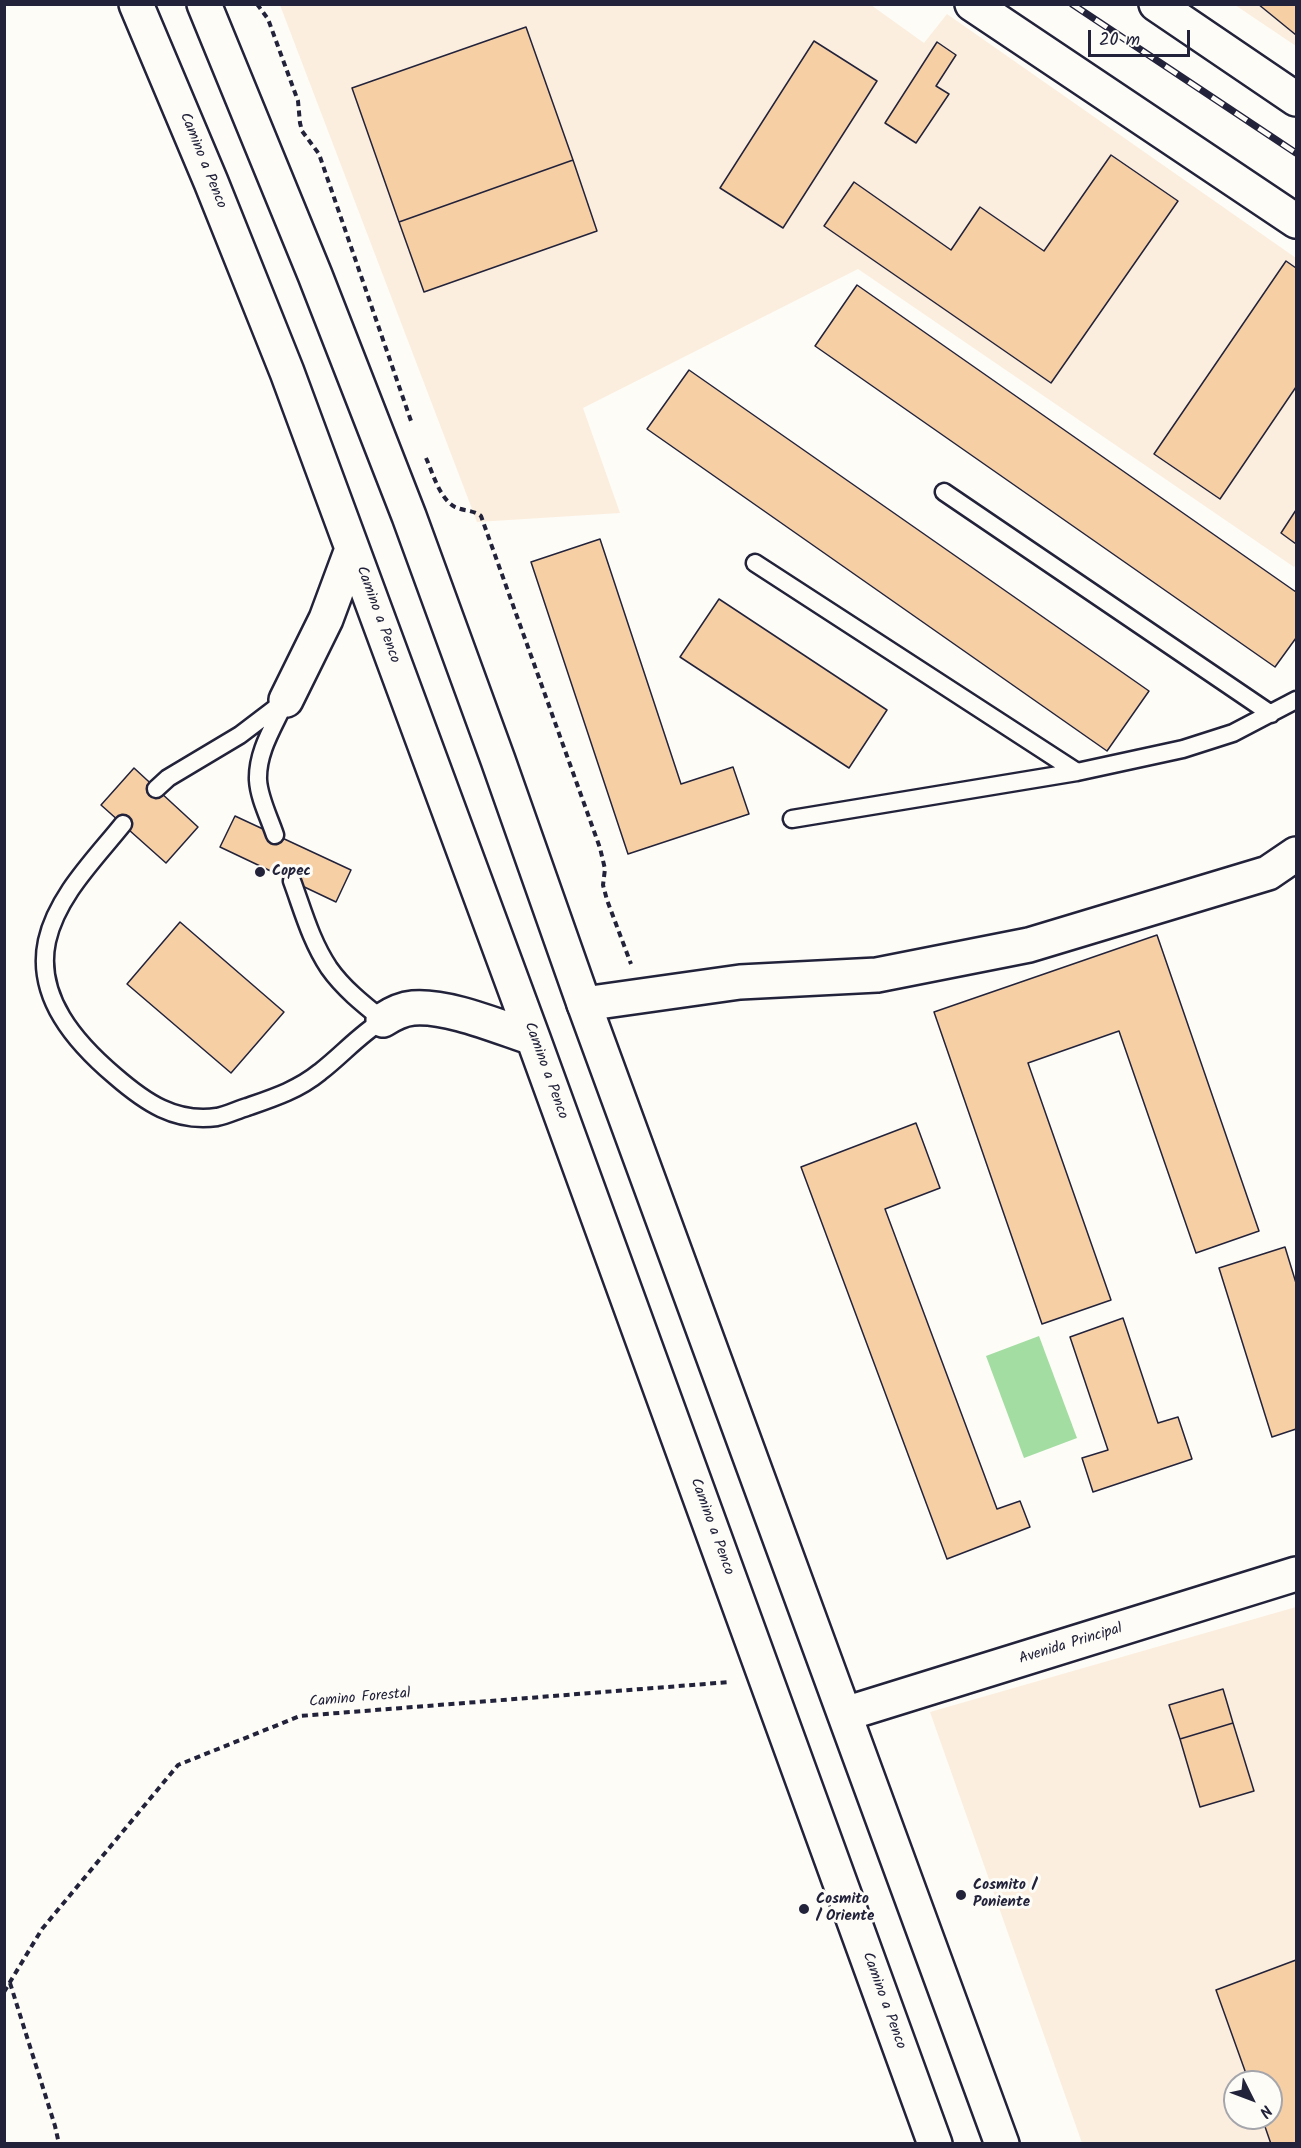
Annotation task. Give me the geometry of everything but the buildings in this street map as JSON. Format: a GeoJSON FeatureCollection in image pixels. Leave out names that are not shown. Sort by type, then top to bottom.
{"type":"FeatureCollection","features":[{"type":"Feature","properties":{"kind":"main road","name":"Camino a Penco"},"geometry":{"type":"LineString","coordinates":[[136,4],[270,330],[352,549],[767,1679],[935,2144]]}},
{"type":"Feature","properties":{"kind":"main road"},"geometry":{"type":"LineString","coordinates":[[204,4],[311,264],[409,516],[584,1004],[1002,2144]]}},
{"type":"Feature","properties":{"kind":"main road"},"geometry":{"type":"LineString","coordinates":[[972,4],[1296,220]]}},
{"type":"Feature","properties":{"kind":"main road"},"geometry":{"type":"LineString","coordinates":[[1156,4],[1296,99]]}},
{"type":"Feature","properties":{"kind":"main road"},"geometry":{"type":"LineString","coordinates":[[285,700],[326,619],[352,549]]}},
{"type":"Feature","properties":{"kind":"main road"},"geometry":{"type":"LineString","coordinates":[[584,1004],[740,982],[877,975],[1029,945],[1268,873],[1296,855]]}},
{"type":"Feature","properties":{"kind":"main road"},"geometry":{"type":"LineString","coordinates":[[383,1020],[402,1010],[412,1008],[445,1011],[532,1038]]}},
{"type":"Feature","properties":{"kind":"main road","name":"Avenida Principal"},"geometry":{"type":"LineString","coordinates":[[845,1714],[1296,1574]]}},
{"type":"Feature","properties":{"kind":"lane"},"geometry":{"type":"LineString","coordinates":[[944,492],[1271,714]]}},
{"type":"Feature","properties":{"kind":"lane"},"geometry":{"type":"LineString","coordinates":[[754,564],[1077,772]]}},
{"type":"Feature","properties":{"kind":"lane"},"geometry":{"type":"LineString","coordinates":[[156,789],[168,778],[240,735],[285,700]]}},
{"type":"Feature","properties":{"kind":"lane"},"geometry":{"type":"LineString","coordinates":[[275,835],[261,797],[258,782],[259,766],[262,750],[285,700]]}},
{"type":"Feature","properties":{"kind":"lane"},"geometry":{"type":"LineString","coordinates":[[792,819],[1077,772],[1183,749],[1233,733],[1296,700]]}},
{"type":"Feature","properties":{"kind":"lane"},"geometry":{"type":"LineString","coordinates":[[123,824],[62,903],[52,922],[45,966],[49,988],[67,1027],[94,1058],[138,1096],[154,1106],[188,1118],[219,1117],[288,1093],[319,1074],[368,1029],[383,1020],[355,998],[329,968],[314,941],[292,881]]}},
{"type":"Feature","properties":{"kind":"path"},"geometry":{"type":"LineString","coordinates":[[257,4],[268,19],[298,101],[302,131],[319,154],[414,428]]}},
{"type":"Feature","properties":{"kind":"path"},"geometry":{"type":"LineString","coordinates":[[422,448],[441,491],[454,506],[481,516],[600,848],[605,869],[603,885],[607,900],[643,996]]}},
{"type":"Feature","properties":{"kind":"path","name":"Camino Forestal"},"geometry":{"type":"LineString","coordinates":[[4,1992],[42,1929],[178,1765],[300,1716],[767,1679]]}},
{"type":"Feature","properties":{"kind":"path"},"geometry":{"type":"LineString","coordinates":[[10,1983],[59,2144]]}},
{"type":"Feature","properties":{"kind":"shaded area"},"geometry":{"type":"Polygon","coordinates":[[[280,5],[871,5],[924,43],[947,14],[1296,258],[1296,564],[1294,567],[858,269],[583,408],[620,513],[477,522],[280,5]]]}},
{"type":"Feature","properties":{"kind":"shaded area"},"geometry":{"type":"Polygon","coordinates":[[[1235,5],[1296,5],[1296,46],[1235,5]]]}},
{"type":"Feature","properties":{"kind":"shaded area"},"geometry":{"type":"Polygon","coordinates":[[[1296,1607],[1296,2143],[1082,2143],[930,1712],[1296,1607]]]}},
{"type":"Feature","properties":{"kind":"green space"},"geometry":{"type":"Polygon","coordinates":[[[1039,1336],[1077,1438],[1024,1458],[986,1356],[1039,1336]]]}},
{"type":"Feature","properties":{"kind":"railway"},"geometry":{"type":"LineString","coordinates":[[1072,4],[1296,153]]}},
{"type":"Feature","properties":{"kind":"place","name":"Copec"},"geometry":{"type":"Point","coordinates":[260,872]}},
{"type":"Feature","properties":{"kind":"place","name":"Cosmito / Poniente"},"geometry":{"type":"Point","coordinates":[961,1895]}},
{"type":"Feature","properties":{"kind":"place","name":"Cosmito / Oriente"},"geometry":{"type":"Point","coordinates":[804,1909]}}]}
